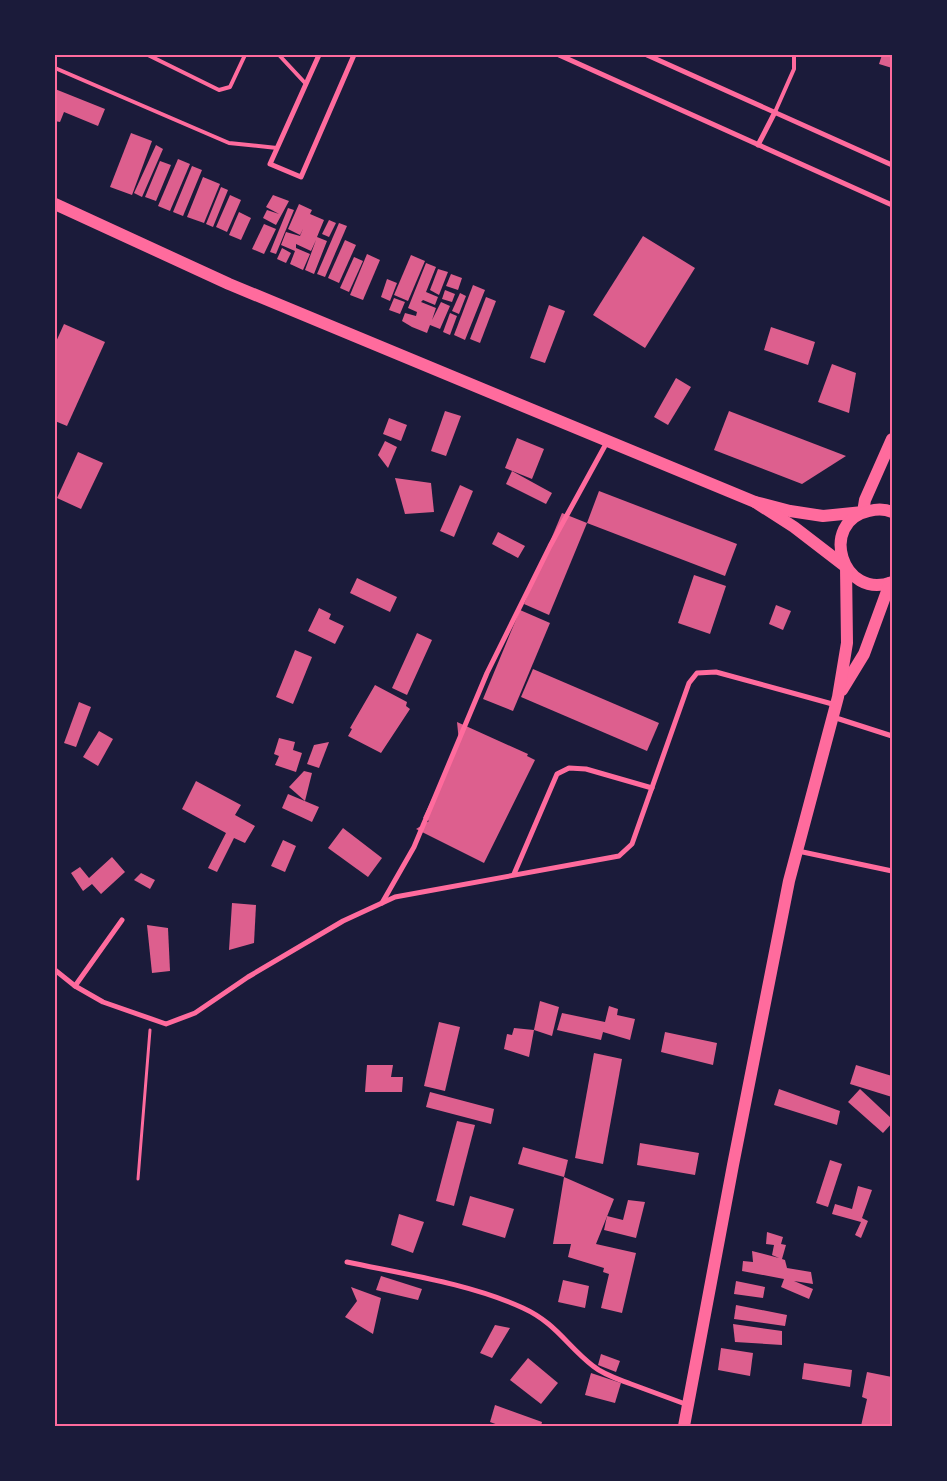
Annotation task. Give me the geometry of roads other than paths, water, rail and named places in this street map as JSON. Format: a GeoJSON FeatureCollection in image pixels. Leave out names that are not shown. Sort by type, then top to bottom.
{"type":"FeatureCollection","features":[{"type":"Feature","properties":{"kind":"main road"},"geometry":{"type":"LineString","coordinates":[[55,204],[229,284],[756,502],[790,511],[823,516],[876,509],[892,512]]}},
{"type":"Feature","properties":{"kind":"main road"},"geometry":{"type":"LineString","coordinates":[[684,1426],[789,881],[835,706],[847,643],[846,567],[841,555],[840,542],[844,530],[852,519],[863,512],[865,500],[892,440]]}},
{"type":"Feature","properties":{"kind":"main road"},"geometry":{"type":"LineString","coordinates":[[756,502],[846,567],[854,576],[866,583],[878,585],[891,583],[864,654],[835,706]]}},
{"type":"Feature","properties":{"kind":"street"},"geometry":{"type":"LineString","coordinates":[[319,55],[270,164],[301,177],[354,55]]}},
{"type":"Feature","properties":{"kind":"street"},"geometry":{"type":"LineString","coordinates":[[558,55],[892,205]]}},
{"type":"Feature","properties":{"kind":"street"},"geometry":{"type":"LineString","coordinates":[[648,55],[892,165]]}},
{"type":"Feature","properties":{"kind":"street"},"geometry":{"type":"LineString","coordinates":[[758,145],[775,112]]}},
{"type":"Feature","properties":{"kind":"street"},"geometry":{"type":"LineString","coordinates":[[382,903],[414,846],[486,674],[550,546],[608,441]]}},
{"type":"Feature","properties":{"kind":"street"},"geometry":{"type":"LineString","coordinates":[[55,970],[75,986],[103,1002],[166,1024],[195,1013],[248,977],[335,925],[395,897],[618,856],[632,844],[689,683],[696,672],[716,672],[835,706],[892,736]]}},
{"type":"Feature","properties":{"kind":"street"},"geometry":{"type":"LineString","coordinates":[[514,874],[557,774],[569,768],[586,769],[652,788]]}},
{"type":"Feature","properties":{"kind":"street"},"geometry":{"type":"LineString","coordinates":[[798,851],[892,871]]}},
{"type":"Feature","properties":{"kind":"street"},"geometry":{"type":"LineString","coordinates":[[75,986],[122,920]]}},
{"type":"Feature","properties":{"kind":"street"},"geometry":{"type":"LineString","coordinates":[[347,1262],[447,1284],[498,1298],[525,1309],[544,1320],[559,1332],[585,1359],[605,1374],[688,1406]]}},
{"type":"Feature","properties":{"kind":"lane"},"geometry":{"type":"LineString","coordinates":[[148,55],[219,90],[230,87],[245,55]]}},
{"type":"Feature","properties":{"kind":"lane"},"geometry":{"type":"LineString","coordinates":[[279,55],[306,84]]}},
{"type":"Feature","properties":{"kind":"lane"},"geometry":{"type":"LineString","coordinates":[[775,112],[794,69],[794,55]]}},
{"type":"Feature","properties":{"kind":"lane"},"geometry":{"type":"LineString","coordinates":[[55,68],[229,143],[278,148]]}}]}
